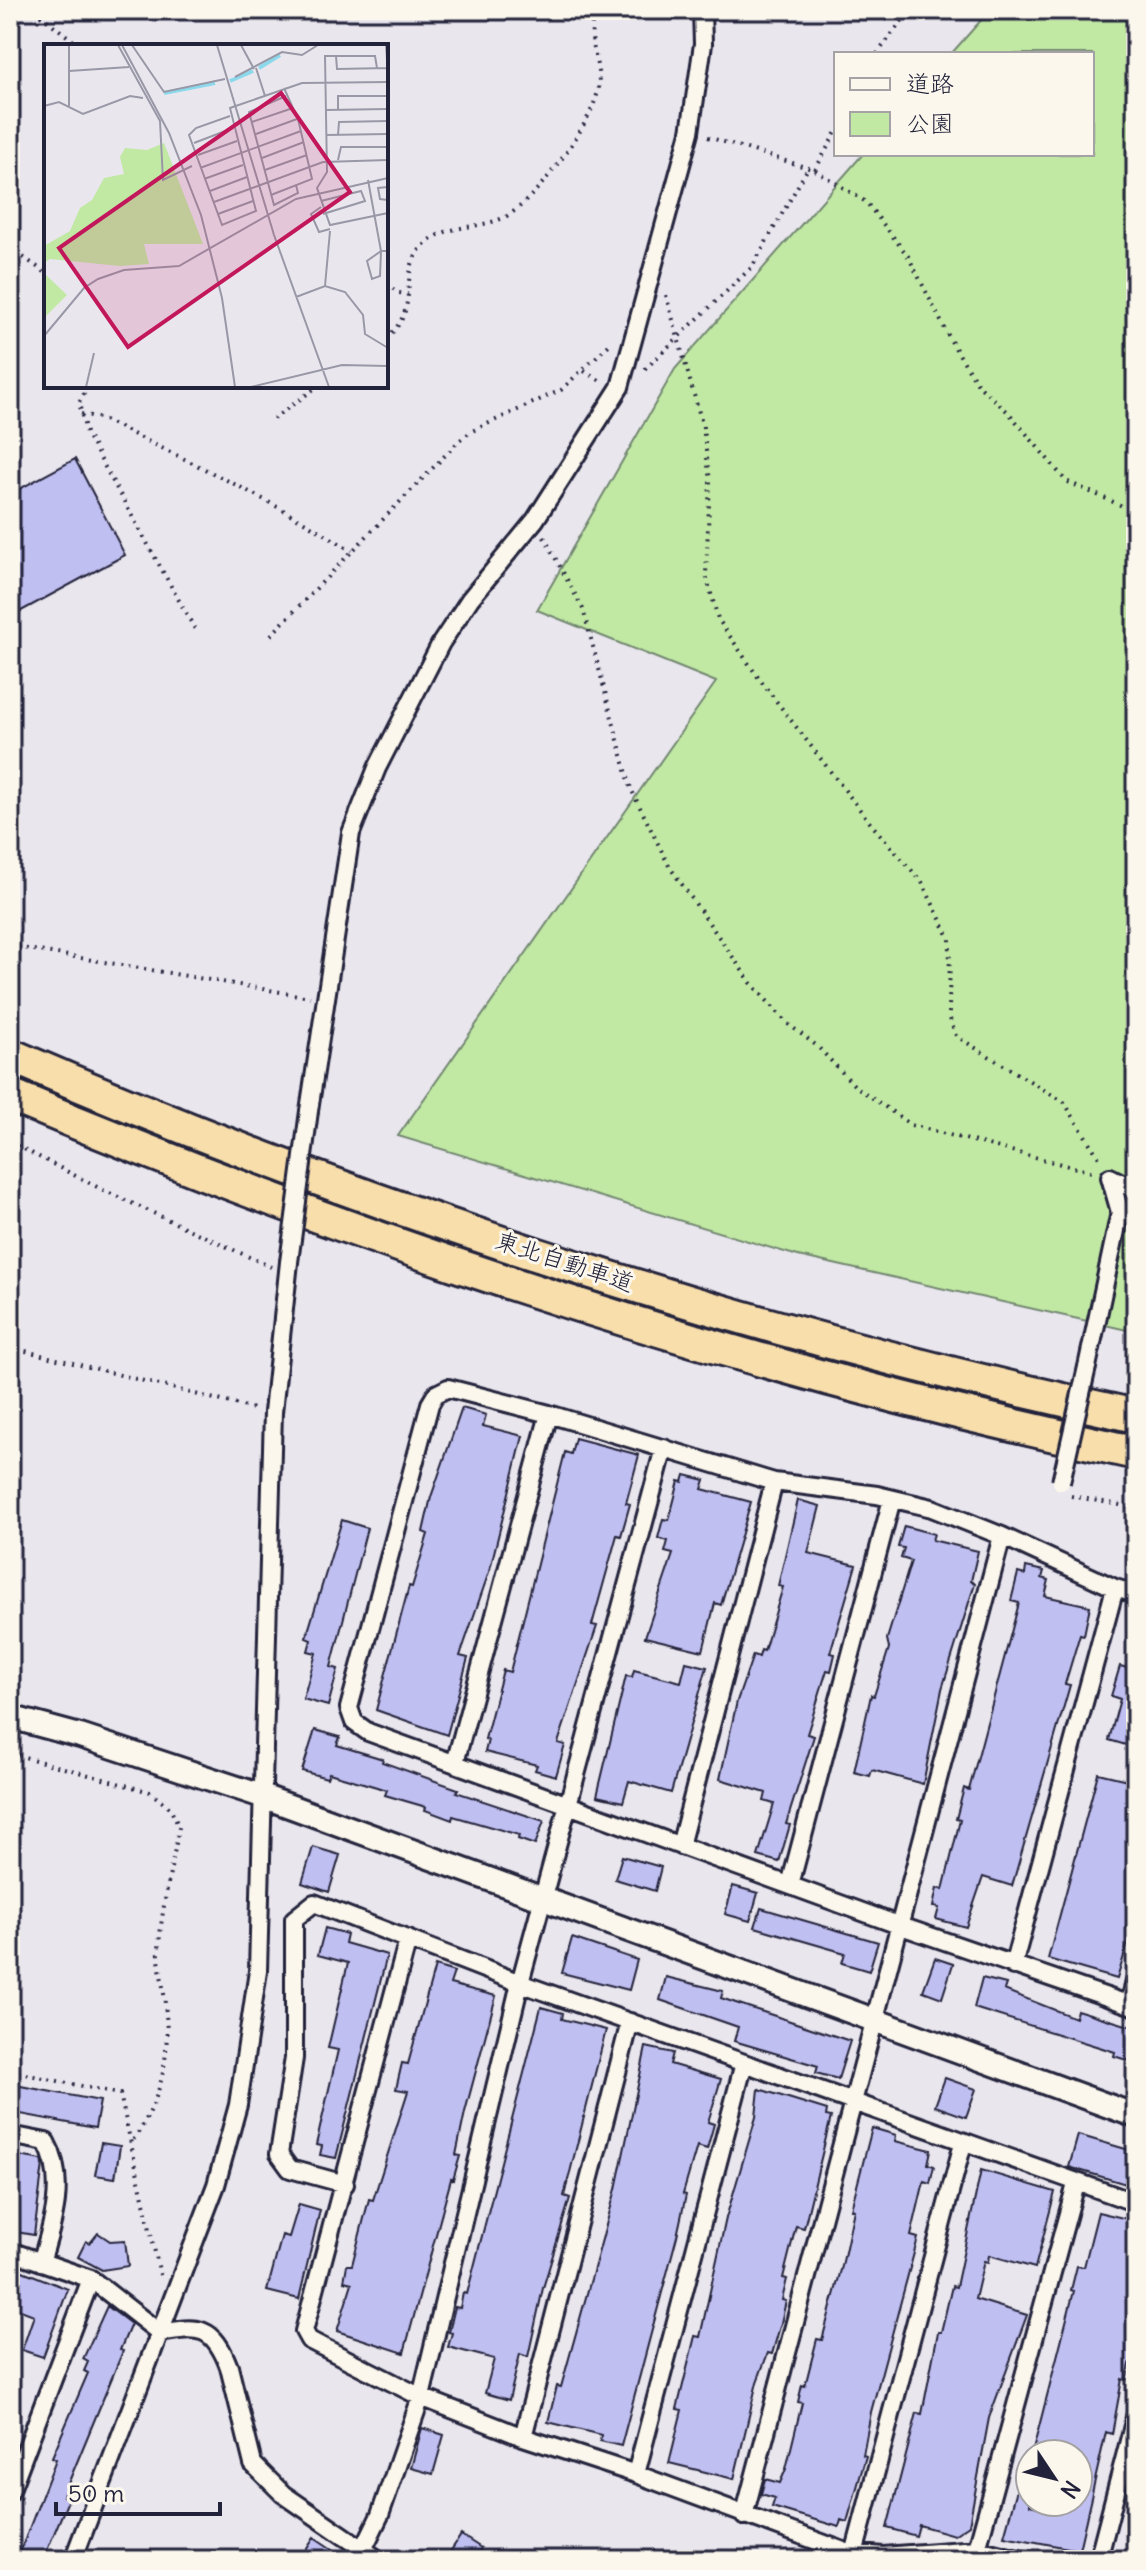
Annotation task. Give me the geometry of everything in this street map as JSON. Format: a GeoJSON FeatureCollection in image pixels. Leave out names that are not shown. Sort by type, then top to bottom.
{"type":"FeatureCollection","features":[{"type":"Feature","properties":{"kind":"highway","name":"東北自動車道"},"geometry":{"type":"LineString","coordinates":[[10,1055],[270,1158],[509,1244],[814,1336],[1136,1416]]}},
{"type":"Feature","properties":{"kind":"highway","name":"東北自動車道"},"geometry":{"type":"LineString","coordinates":[[10,1095],[245,1190],[616,1316],[800,1372],[1136,1453]]}},
{"type":"Feature","properties":{"kind":"street"},"geometry":{"type":"LineString","coordinates":[[73,2560],[216,2185],[241,2090],[258,1971],[273,1412],[309,1111],[351,833],[377,768],[441,643],[470,599],[535,520],[620,387],[652,261],[674,197],[690,132],[703,44],[702,10]]}},
{"type":"Feature","properties":{"kind":"street"},"geometry":{"type":"LineString","coordinates":[[1110,1177],[1136,1190]]}},
{"type":"Feature","properties":{"kind":"street"},"geometry":{"type":"LineString","coordinates":[[1061,1482],[1120,1212],[1110,1177]]}},
{"type":"Feature","properties":{"kind":"street"},"geometry":{"type":"LineString","coordinates":[[1136,1594],[1115,1588],[932,1508],[774,1482],[549,1414],[448,1388],[436,1394],[426,1419],[349,1708],[354,1722],[368,1732],[1013,1966],[1133,2006],[1136,1978]]}},
{"type":"Feature","properties":{"kind":"street"},"geometry":{"type":"LineString","coordinates":[[455,1763],[549,1414]]}},
{"type":"Feature","properties":{"kind":"street"},"geometry":{"type":"LineString","coordinates":[[362,2554],[421,2397],[542,1897],[664,1448]]}},
{"type":"Feature","properties":{"kind":"street"},"geometry":{"type":"LineString","coordinates":[[680,1846],[774,1482]]}},
{"type":"Feature","properties":{"kind":"street"},"geometry":{"type":"LineString","coordinates":[[790,1885],[892,1499]]}},
{"type":"Feature","properties":{"kind":"street"},"geometry":{"type":"LineString","coordinates":[[744,2516],[853,2101],[877,2022],[1002,1536]]}},
{"type":"Feature","properties":{"kind":"street"},"geometry":{"type":"LineString","coordinates":[[1013,1966],[1115,1588]]}},
{"type":"Feature","properties":{"kind":"street"},"geometry":{"type":"LineString","coordinates":[[10,1717],[80,1736],[262,1796],[1136,2116]]}},
{"type":"Feature","properties":{"kind":"street"},"geometry":{"type":"LineString","coordinates":[[345,2184],[290,2169],[279,2154],[294,2058],[294,1919],[314,1903],[520,1983],[1136,2203]]}},
{"type":"Feature","properties":{"kind":"street"},"geometry":{"type":"LineString","coordinates":[[408,1939],[304,2331],[316,2345],[421,2397],[523,2437],[636,2474],[854,2554],[977,2549],[1022,2560]]}},
{"type":"Feature","properties":{"kind":"street"},"geometry":{"type":"LineString","coordinates":[[523,2437],[630,2022]]}},
{"type":"Feature","properties":{"kind":"street"},"geometry":{"type":"LineString","coordinates":[[636,2474],[744,2063]]}},
{"type":"Feature","properties":{"kind":"street"},"geometry":{"type":"LineString","coordinates":[[10,2135],[46,2142],[55,2159],[55,2219],[41,2262]]}},
{"type":"Feature","properties":{"kind":"street"},"geometry":{"type":"LineString","coordinates":[[854,2554],[961,2151]]}},
{"type":"Feature","properties":{"kind":"street"},"geometry":{"type":"LineString","coordinates":[[977,2549],[1076,2184]]}},
{"type":"Feature","properties":{"kind":"street"},"geometry":{"type":"LineString","coordinates":[[10,2251],[91,2279],[160,2333],[194,2327],[214,2341],[229,2367],[253,2464],[283,2494],[362,2554],[379,2560]]}},
{"type":"Feature","properties":{"kind":"street"},"geometry":{"type":"LineString","coordinates":[[10,2492],[91,2279]]}},
{"type":"Feature","properties":{"kind":"street"},"geometry":{"type":"LineString","coordinates":[[1098,2560],[1136,2414]]}},
{"type":"Feature","properties":{"kind":"path"},"geometry":{"type":"LineString","coordinates":[[34,10],[77,44]]}},
{"type":"Feature","properties":{"kind":"path"},"geometry":{"type":"LineString","coordinates":[[40,15],[45,10]]}},
{"type":"Feature","properties":{"kind":"path"},"geometry":{"type":"LineString","coordinates":[[388,336],[406,315],[417,253],[428,241],[443,232],[504,218],[576,141],[598,93],[599,80],[590,41],[595,10]]}},
{"type":"Feature","properties":{"kind":"path"},"geometry":{"type":"LineString","coordinates":[[878,52],[910,10]]}},
{"type":"Feature","properties":{"kind":"path"},"geometry":{"type":"LineString","coordinates":[[690,132],[815,170],[866,202],[896,237],[979,386],[1009,413],[1066,481],[1136,512]]}},
{"type":"Feature","properties":{"kind":"path"},"geometry":{"type":"LineString","coordinates":[[815,170],[834,136]]}},
{"type":"Feature","properties":{"kind":"path"},"geometry":{"type":"LineString","coordinates":[[584,371],[626,387],[752,267],[808,168]]}},
{"type":"Feature","properties":{"kind":"path"},"geometry":{"type":"LineString","coordinates":[[10,248],[44,272]]}},
{"type":"Feature","properties":{"kind":"path"},"geometry":{"type":"LineString","coordinates":[[652,261],[659,273],[679,338],[708,459],[706,575],[718,619],[760,680],[862,812],[922,882],[950,939],[949,1016],[956,1036],[1064,1102],[1110,1177]]}},
{"type":"Feature","properties":{"kind":"path"},"geometry":{"type":"LineString","coordinates":[[388,285],[399,293],[408,294]]}},
{"type":"Feature","properties":{"kind":"path"},"geometry":{"type":"LineString","coordinates":[[271,635],[437,462],[472,431],[540,402],[584,371],[638,317]]}},
{"type":"Feature","properties":{"kind":"path"},"geometry":{"type":"LineString","coordinates":[[87,388],[79,403],[86,433],[197,633]]}},
{"type":"Feature","properties":{"kind":"path"},"geometry":{"type":"LineString","coordinates":[[273,419],[315,388]]}},
{"type":"Feature","properties":{"kind":"path"},"geometry":{"type":"LineString","coordinates":[[81,414],[100,418],[222,475],[294,514],[352,551]]}},
{"type":"Feature","properties":{"kind":"path"},"geometry":{"type":"LineString","coordinates":[[535,520],[583,609],[631,789],[669,866],[751,983],[788,1024],[817,1046],[854,1085],[911,1125],[1110,1177]]}},
{"type":"Feature","properties":{"kind":"path"},"geometry":{"type":"LineString","coordinates":[[10,946],[324,1000]]}},
{"type":"Feature","properties":{"kind":"path"},"geometry":{"type":"LineString","coordinates":[[10,1142],[140,1208],[288,1268]]}},
{"type":"Feature","properties":{"kind":"path"},"geometry":{"type":"LineString","coordinates":[[10,1347],[213,1401],[273,1412]]}},
{"type":"Feature","properties":{"kind":"path"},"geometry":{"type":"LineString","coordinates":[[1061,1482],[1067,1495],[1136,1508]]}},
{"type":"Feature","properties":{"kind":"path"},"geometry":{"type":"LineString","coordinates":[[10,1753],[150,1792],[175,1815],[179,1827],[159,1952],[166,2007],[164,2070],[160,2093],[149,2119],[131,2143]]}},
{"type":"Feature","properties":{"kind":"path"},"geometry":{"type":"LineString","coordinates":[[10,2071],[120,2094],[169,2312]]}},
{"type":"Feature","properties":{"kind":"green space"},"geometry":{"type":"Polygon","coordinates":[[[990,10],[1136,10],[1136,1332],[798,1256],[398,1136],[716,682],[537,610],[675,369],[861,156],[1094,156],[1094,52],[953,52],[990,10]]]}},
{"type":"Feature","properties":{"kind":"building"},"geometry":{"type":"Polygon","coordinates":[[[75,459],[125,555],[10,617],[10,494],[75,459]]]}},
{"type":"Feature","properties":{"kind":"building"},"geometry":{"type":"Polygon","coordinates":[[[462,1408],[486,1415],[483,1426],[523,1436],[490,1569],[460,1656],[468,1658],[447,1735],[376,1710],[409,1586],[412,1587],[428,1534],[423,1532],[431,1497],[462,1408]]]}},
{"type":"Feature","properties":{"kind":"building"},"geometry":{"type":"Polygon","coordinates":[[[575,1438],[639,1455],[626,1503],[630,1504],[621,1536],[617,1535],[592,1625],[597,1626],[558,1743],[565,1745],[556,1776],[535,1770],[537,1765],[485,1752],[488,1740],[485,1739],[503,1670],[510,1672],[565,1452],[571,1454],[575,1438]]]}},
{"type":"Feature","properties":{"kind":"building"},"geometry":{"type":"Polygon","coordinates":[[[685,1475],[705,1480],[702,1489],[751,1502],[721,1605],[715,1603],[703,1651],[645,1637],[673,1554],[665,1552],[668,1541],[658,1538],[663,1519],[669,1520],[679,1481],[683,1482],[685,1475]]]}},
{"type":"Feature","properties":{"kind":"building"},"geometry":{"type":"Polygon","coordinates":[[[798,1500],[820,1506],[808,1553],[856,1565],[830,1653],[835,1654],[831,1671],[827,1670],[807,1734],[814,1736],[786,1824],[790,1825],[779,1862],[758,1856],[774,1804],[764,1801],[766,1793],[720,1779],[737,1701],[753,1655],[759,1657],[761,1650],[764,1651],[783,1587],[778,1586],[798,1500]]]}},
{"type":"Feature","properties":{"kind":"building"},"geometry":{"type":"Polygon","coordinates":[[[342,1520],[367,1528],[331,1667],[338,1669],[328,1706],[303,1699],[316,1653],[308,1651],[311,1640],[306,1638],[342,1520]]]}},
{"type":"Feature","properties":{"kind":"building"},"geometry":{"type":"Polygon","coordinates":[[[904,1526],[934,1534],[932,1540],[978,1551],[971,1581],[975,1583],[942,1689],[923,1784],[872,1770],[870,1776],[854,1772],[871,1695],[874,1696],[889,1648],[887,1639],[911,1561],[901,1558],[904,1548],[898,1547],[904,1526]]]}},
{"type":"Feature","properties":{"kind":"building"},"geometry":{"type":"Polygon","coordinates":[[[1026,1567],[1044,1571],[1042,1578],[1049,1580],[1045,1596],[1090,1606],[1084,1635],[1080,1634],[1065,1684],[1070,1685],[1012,1886],[983,1877],[966,1927],[936,1919],[939,1908],[933,1907],[937,1888],[943,1890],[960,1820],[956,1819],[964,1788],[969,1790],[1019,1603],[1011,1601],[1018,1573],[1025,1575],[1026,1567]]]}},
{"type":"Feature","properties":{"kind":"building"},"geometry":{"type":"Polygon","coordinates":[[[1130,1661],[1136,1662],[1136,1748],[1109,1740],[1120,1699],[1111,1696],[1120,1666],[1128,1668],[1130,1661]]]}},
{"type":"Feature","properties":{"kind":"building"},"geometry":{"type":"Polygon","coordinates":[[[686,1662],[707,1667],[671,1793],[629,1781],[623,1802],[597,1796],[626,1676],[632,1677],[634,1670],[681,1682],[686,1662]]]}},
{"type":"Feature","properties":{"kind":"building"},"geometry":{"type":"Polygon","coordinates":[[[315,1730],[340,1737],[337,1745],[383,1759],[382,1762],[458,1789],[456,1792],[544,1821],[535,1845],[518,1839],[519,1835],[453,1816],[452,1820],[425,1810],[426,1807],[385,1795],[387,1790],[329,1773],[327,1778],[302,1771],[315,1730]]]}},
{"type":"Feature","properties":{"kind":"building"},"geometry":{"type":"Polygon","coordinates":[[[1098,1773],[1136,1782],[1136,1916],[1117,1979],[1048,1959],[1098,1773]]]}},
{"type":"Feature","properties":{"kind":"building"},"geometry":{"type":"Polygon","coordinates":[[[313,1847],[340,1855],[329,1892],[302,1883],[313,1847]]]}},
{"type":"Feature","properties":{"kind":"building"},"geometry":{"type":"Polygon","coordinates":[[[622,1856],[661,1867],[655,1891],[615,1879],[622,1856]]]}},
{"type":"Feature","properties":{"kind":"building"},"geometry":{"type":"Polygon","coordinates":[[[733,1886],[758,1893],[750,1921],[725,1914],[733,1886]]]}},
{"type":"Feature","properties":{"kind":"building"},"geometry":{"type":"Polygon","coordinates":[[[761,1908],[878,1942],[869,1971],[842,1963],[845,1953],[755,1927],[761,1908]]]}},
{"type":"Feature","properties":{"kind":"building"},"geometry":{"type":"Polygon","coordinates":[[[325,1928],[347,1934],[345,1943],[387,1955],[336,2158],[320,2155],[322,2146],[316,2145],[338,2050],[328,2048],[348,1963],[318,1955],[325,1928]]]}},
{"type":"Feature","properties":{"kind":"building"},"geometry":{"type":"Polygon","coordinates":[[[572,1938],[637,1960],[629,1990],[562,1973],[572,1938]]]}},
{"type":"Feature","properties":{"kind":"building"},"geometry":{"type":"Polygon","coordinates":[[[935,1958],[953,1964],[942,1998],[923,1991],[935,1958]]]}},
{"type":"Feature","properties":{"kind":"building"},"geometry":{"type":"Polygon","coordinates":[[[435,1966],[454,1972],[450,1984],[496,1996],[465,2112],[456,2155],[460,2156],[404,2353],[337,2331],[352,2283],[344,2281],[347,2265],[352,2265],[369,2199],[373,2200],[408,2091],[396,2089],[402,2063],[408,2064],[435,1966]]]}},
{"type":"Feature","properties":{"kind":"building"},"geometry":{"type":"Polygon","coordinates":[[[666,1977],[723,1991],[721,1998],[850,2041],[838,2079],[816,2073],[818,2066],[734,2041],[738,2027],[660,2000],[666,1977]]]}},
{"type":"Feature","properties":{"kind":"building"},"geometry":{"type":"Polygon","coordinates":[[[982,1978],[1006,1984],[1004,1990],[1075,2018],[1077,2010],[1136,2028],[1136,2063],[1114,2056],[1115,2052],[974,2008],[982,1978]]]}},
{"type":"Feature","properties":{"kind":"building"},"geometry":{"type":"Polygon","coordinates":[[[541,2007],[563,2013],[562,2019],[606,2030],[564,2196],[570,2198],[543,2288],[528,2357],[520,2354],[509,2400],[485,2393],[494,2359],[448,2347],[452,2333],[449,2332],[455,2307],[460,2308],[463,2293],[467,2294],[541,2007]]]}},
{"type":"Feature","properties":{"kind":"building"},"geometry":{"type":"Polygon","coordinates":[[[646,2047],[673,2053],[670,2064],[721,2079],[708,2122],[714,2124],[707,2149],[697,2146],[683,2194],[686,2195],[677,2236],[621,2446],[600,2441],[601,2435],[548,2422],[557,2386],[561,2387],[616,2189],[646,2047]]]}},
{"type":"Feature","properties":{"kind":"building"},"geometry":{"type":"Polygon","coordinates":[[[945,2078],[976,2089],[966,2117],[935,2106],[945,2078]]]}},
{"type":"Feature","properties":{"kind":"building"},"geometry":{"type":"Polygon","coordinates":[[[10,2084],[100,2101],[95,2128],[10,2112],[10,2084]]]}},
{"type":"Feature","properties":{"kind":"building"},"geometry":{"type":"Polygon","coordinates":[[[759,2089],[827,2110],[826,2116],[831,2117],[804,2228],[796,2226],[783,2278],[787,2279],[781,2323],[772,2354],[768,2353],[757,2382],[734,2479],[669,2463],[682,2410],[677,2409],[695,2336],[700,2337],[726,2218],[756,2117],[759,2089]]]}},
{"type":"Feature","properties":{"kind":"building"},"geometry":{"type":"Polygon","coordinates":[[[872,2128],[896,2135],[895,2141],[931,2150],[928,2164],[934,2166],[930,2183],[924,2181],[911,2236],[918,2238],[871,2412],[863,2455],[866,2456],[847,2522],[841,2520],[839,2527],[772,2507],[775,2498],[761,2494],[765,2479],[780,2483],[786,2469],[802,2403],[798,2402],[802,2385],[805,2386],[817,2339],[822,2340],[842,2266],[854,2210],[851,2209],[872,2128]]]}},
{"type":"Feature","properties":{"kind":"building"},"geometry":{"type":"Polygon","coordinates":[[[1078,2135],[1136,2152],[1136,2187],[1069,2167],[1078,2135]]]}},
{"type":"Feature","properties":{"kind":"building"},"geometry":{"type":"Polygon","coordinates":[[[101,2143],[120,2146],[115,2178],[95,2175],[101,2143]]]}},
{"type":"Feature","properties":{"kind":"building"},"geometry":{"type":"Polygon","coordinates":[[[19,2156],[42,2160],[43,2164],[34,2235],[10,2231],[19,2156]]]}},
{"type":"Feature","properties":{"kind":"building"},"geometry":{"type":"Polygon","coordinates":[[[981,2170],[1055,2192],[1035,2268],[989,2255],[988,2262],[984,2261],[975,2299],[1027,2315],[989,2418],[969,2525],[954,2535],[919,2525],[916,2536],[887,2528],[917,2413],[922,2414],[938,2332],[941,2332],[952,2286],[956,2287],[981,2170]]]}},
{"type":"Feature","properties":{"kind":"building"},"geometry":{"type":"Polygon","coordinates":[[[299,2204],[320,2210],[299,2299],[267,2291],[282,2235],[289,2237],[299,2204]]]}},
{"type":"Feature","properties":{"kind":"building"},"geometry":{"type":"Polygon","coordinates":[[[1098,2212],[1136,2221],[1136,2341],[1126,2380],[1122,2379],[1112,2434],[1106,2432],[1094,2484],[1094,2438],[1036,2438],[1074,2291],[1071,2290],[1077,2266],[1084,2267],[1098,2212]]]}},
{"type":"Feature","properties":{"kind":"building"},"geometry":{"type":"Polygon","coordinates":[[[98,2233],[110,2241],[125,2240],[128,2266],[102,2270],[78,2257],[86,2241],[90,2243],[98,2233]]]}},
{"type":"Feature","properties":{"kind":"building"},"geometry":{"type":"Polygon","coordinates":[[[10,2266],[68,2289],[43,2357],[22,2350],[34,2315],[10,2306],[10,2266]]]}},
{"type":"Feature","properties":{"kind":"building"},"geometry":{"type":"Polygon","coordinates":[[[107,2306],[131,2324],[120,2350],[123,2351],[63,2496],[69,2498],[43,2560],[17,2560],[56,2459],[52,2457],[88,2373],[84,2371],[88,2362],[83,2359],[107,2306]]]}},
{"type":"Feature","properties":{"kind":"building"},"geometry":{"type":"Polygon","coordinates":[[[422,2428],[444,2435],[433,2474],[411,2468],[422,2428]]]}},
{"type":"Feature","properties":{"kind":"building"},"geometry":{"type":"Polygon","coordinates":[[[1014,2500],[1014,2518],[1086,2518],[1079,2550],[1004,2536],[1014,2500]]]}},
{"type":"Feature","properties":{"kind":"building"},"geometry":{"type":"Polygon","coordinates":[[[461,2535],[481,2548],[474,2560],[445,2560],[461,2535]]]}},
{"type":"Feature","properties":{"kind":"building"},"geometry":{"type":"Polygon","coordinates":[[[314,2537],[347,2559],[347,2560],[299,2560],[314,2537]]]}}]}
